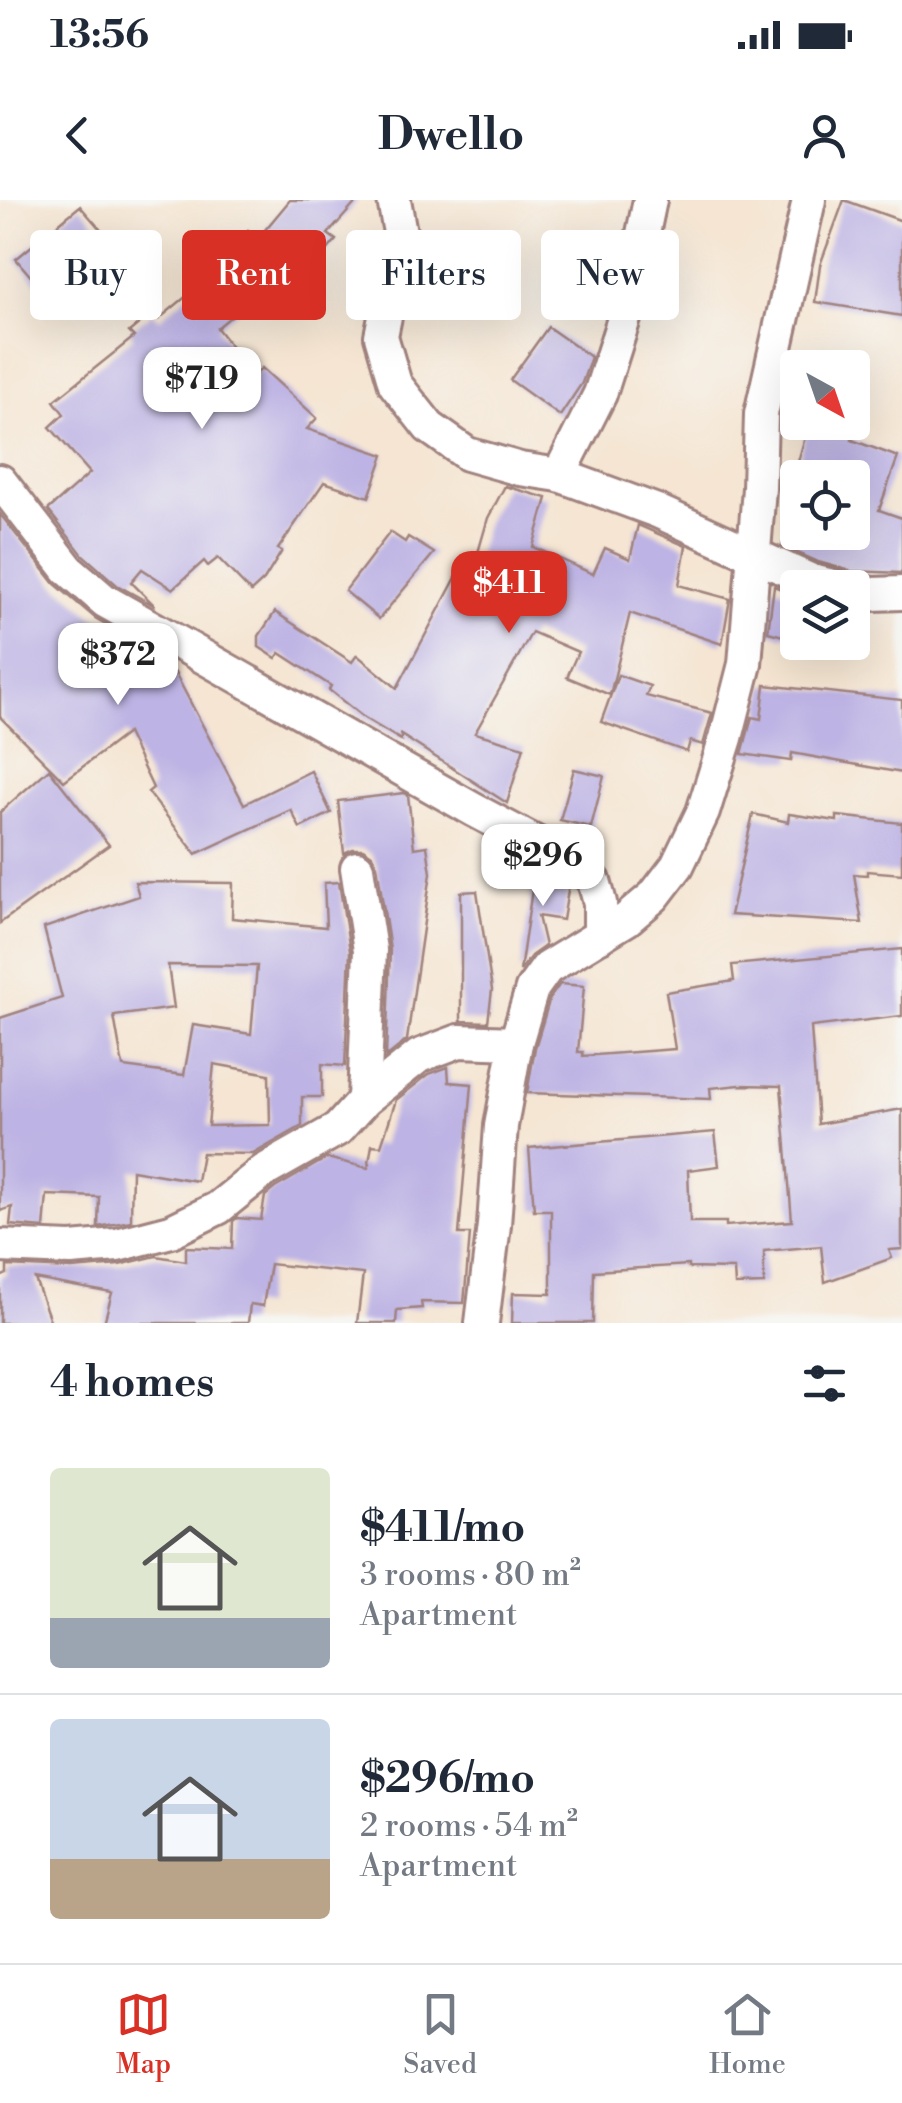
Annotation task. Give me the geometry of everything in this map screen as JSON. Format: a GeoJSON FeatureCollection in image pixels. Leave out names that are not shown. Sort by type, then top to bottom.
{"type":"FeatureCollection","features":[{"type":"Feature","properties":{"kind":"street"},"geometry":{"type":"LineString","coordinates":[[394,200],[401,238],[381,336],[395,384],[428,427],[467,454],[560,475],[657,511],[786,570]]}},
{"type":"Feature","properties":{"kind":"street"},"geometry":{"type":"LineString","coordinates":[[560,475],[600,394],[628,306],[650,200]]}},
{"type":"Feature","properties":{"kind":"street"},"geometry":{"type":"LineString","coordinates":[[482,1323],[494,1225],[500,1126],[516,1044],[532,989],[547,968],[600,936],[654,896],[677,866],[703,812],[745,664],[761,414],[808,200]]}},
{"type":"Feature","properties":{"kind":"street"},"geometry":{"type":"LineString","coordinates":[[0,480],[68,569],[105,600],[370,752],[580,866],[594,881],[600,903],[600,936]]}},
{"type":"Feature","properties":{"kind":"street"},"geometry":{"type":"LineString","coordinates":[[870,594],[902,594]]}},
{"type":"Feature","properties":{"kind":"street"},"geometry":{"type":"LineString","coordinates":[[357,868],[370,950],[364,1100]]}},
{"type":"Feature","properties":{"kind":"street"},"geometry":{"type":"LineString","coordinates":[[0,1246],[71,1249],[118,1245],[171,1232],[218,1208],[264,1172],[338,1130],[364,1100],[419,1056],[458,1040],[516,1044]]}},
{"type":"Feature","properties":{"kind":"building"},"geometry":{"type":"Polygon","coordinates":[[[290,200],[358,200],[328,234],[336,240],[326,252],[326,230],[265,230],[290,200]]]}},
{"type":"Feature","properties":{"kind":"building"},"geometry":{"type":"Polygon","coordinates":[[[844,200],[902,221],[902,316],[815,302],[820,265],[844,200]]]}},
{"type":"Feature","properties":{"kind":"building"},"geometry":{"type":"Polygon","coordinates":[[[80,206],[101,230],[51,230],[80,206]]]}},
{"type":"Feature","properties":{"kind":"building"},"geometry":{"type":"Polygon","coordinates":[[[30,247],[30,276],[16,259],[30,247]]]}},
{"type":"Feature","properties":{"kind":"building"},"geometry":{"type":"Polygon","coordinates":[[[182,300],[182,320],[227,320],[217,328],[254,376],[262,368],[317,418],[307,429],[384,455],[369,497],[324,482],[278,549],[282,551],[264,580],[251,592],[218,558],[208,566],[204,561],[173,589],[142,569],[131,582],[155,606],[117,585],[83,555],[48,510],[90,473],[50,427],[64,414],[54,401],[134,337],[129,332],[143,320],[162,320],[182,300]]]}},
{"type":"Feature","properties":{"kind":"building"},"geometry":{"type":"Polygon","coordinates":[[[548,327],[591,357],[582,383],[560,416],[510,380],[548,327]]]}},
{"type":"Feature","properties":{"kind":"building"},"geometry":{"type":"Polygon","coordinates":[[[804,440],[852,440],[898,457],[879,510],[902,518],[902,573],[847,570],[791,550],[870,550],[870,460],[799,460],[804,440]]]}},
{"type":"Feature","properties":{"kind":"building"},"geometry":{"type":"Polygon","coordinates":[[[505,486],[547,498],[533,547],[593,574],[605,548],[630,559],[638,525],[686,546],[679,585],[730,599],[722,644],[630,613],[610,695],[567,677],[578,652],[532,632],[475,733],[524,747],[507,803],[401,735],[401,740],[364,718],[329,690],[331,686],[280,653],[276,658],[259,647],[259,636],[275,612],[352,662],[357,655],[397,688],[460,570],[469,559],[475,563],[488,518],[505,486]]]}},
{"type":"Feature","properties":{"kind":"building"},"geometry":{"type":"Polygon","coordinates":[[[0,514],[55,584],[95,618],[156,653],[175,673],[244,804],[311,771],[331,813],[300,828],[291,810],[196,854],[148,792],[153,788],[127,733],[64,781],[0,717],[0,514]]]}},
{"type":"Feature","properties":{"kind":"building"},"geometry":{"type":"Polygon","coordinates":[[[390,532],[405,542],[408,537],[434,553],[379,619],[345,591],[390,532]]]}},
{"type":"Feature","properties":{"kind":"building"},"geometry":{"type":"Polygon","coordinates":[[[774,586],[780,588],[780,635],[768,632],[774,586]]]}},
{"type":"Feature","properties":{"kind":"building"},"geometry":{"type":"Polygon","coordinates":[[[618,675],[650,686],[646,696],[712,713],[703,745],[690,741],[687,752],[601,722],[618,675]]]}},
{"type":"Feature","properties":{"kind":"building"},"geometry":{"type":"Polygon","coordinates":[[[765,685],[902,700],[902,773],[792,753],[791,761],[742,754],[752,717],[761,719],[765,685]]]}},
{"type":"Feature","properties":{"kind":"building"},"geometry":{"type":"Polygon","coordinates":[[[49,769],[109,845],[0,923],[0,812],[49,769]]]}},
{"type":"Feature","properties":{"kind":"building"},"geometry":{"type":"Polygon","coordinates":[[[574,769],[604,776],[591,827],[560,820],[574,769]]]}},
{"type":"Feature","properties":{"kind":"building"},"geometry":{"type":"Polygon","coordinates":[[[408,795],[414,848],[427,846],[431,873],[407,1040],[386,1057],[390,950],[377,865],[363,849],[344,853],[338,801],[408,795]]]}},
{"type":"Feature","properties":{"kind":"building"},"geometry":{"type":"Polygon","coordinates":[[[753,814],[788,822],[789,814],[837,821],[837,816],[902,823],[902,874],[854,874],[862,923],[730,915],[753,814]]]}},
{"type":"Feature","properties":{"kind":"building"},"geometry":{"type":"Polygon","coordinates":[[[535,869],[545,870],[569,884],[563,920],[538,916],[545,946],[520,971],[535,869]]]}},
{"type":"Feature","properties":{"kind":"building"},"geometry":{"type":"Polygon","coordinates":[[[135,882],[233,883],[232,918],[326,927],[324,883],[339,882],[350,951],[345,1066],[322,1064],[322,1097],[302,1097],[302,1126],[253,1154],[202,1153],[197,1181],[132,1170],[131,1221],[98,1227],[99,1197],[47,1195],[44,1228],[10,1225],[12,1207],[0,1211],[0,1018],[62,998],[44,928],[139,896],[135,882]],[[168,965],[174,1008],[114,1016],[123,1067],[184,1075],[193,1025],[251,1034],[257,966],[168,965]],[[214,1064],[208,1126],[270,1125],[269,1074],[214,1064]]]}},
{"type":"Feature","properties":{"kind":"building"},"geometry":{"type":"Polygon","coordinates":[[[477,891],[492,990],[488,1022],[461,1021],[461,892],[477,891]]]}},
{"type":"Feature","properties":{"kind":"building"},"geometry":{"type":"Polygon","coordinates":[[[902,949],[902,1016],[811,1027],[818,1124],[902,1109],[902,1249],[889,1250],[892,1258],[825,1282],[821,1246],[764,1251],[764,1284],[735,1285],[734,1269],[688,1265],[594,1271],[593,1323],[512,1323],[513,1293],[551,1294],[551,1210],[534,1210],[529,1148],[715,1132],[719,1166],[688,1170],[690,1222],[726,1222],[726,1226],[792,1221],[781,1086],[710,1088],[711,1099],[527,1093],[550,998],[560,984],[584,986],[578,1052],[583,1052],[583,1056],[675,1049],[666,992],[734,981],[732,965],[902,949]]]}},
{"type":"Feature","properties":{"kind":"building"},"geometry":{"type":"Polygon","coordinates":[[[448,1067],[449,1082],[472,1084],[459,1234],[470,1234],[464,1303],[421,1302],[422,1308],[397,1310],[396,1323],[357,1323],[363,1274],[270,1264],[263,1306],[250,1304],[248,1323],[104,1323],[112,1293],[35,1279],[51,1323],[0,1323],[0,1277],[7,1274],[7,1266],[72,1269],[119,1265],[156,1256],[186,1261],[186,1247],[232,1249],[233,1221],[261,1220],[265,1196],[275,1188],[327,1158],[368,1168],[372,1145],[381,1146],[396,1100],[429,1074],[448,1067]]]}}]}
